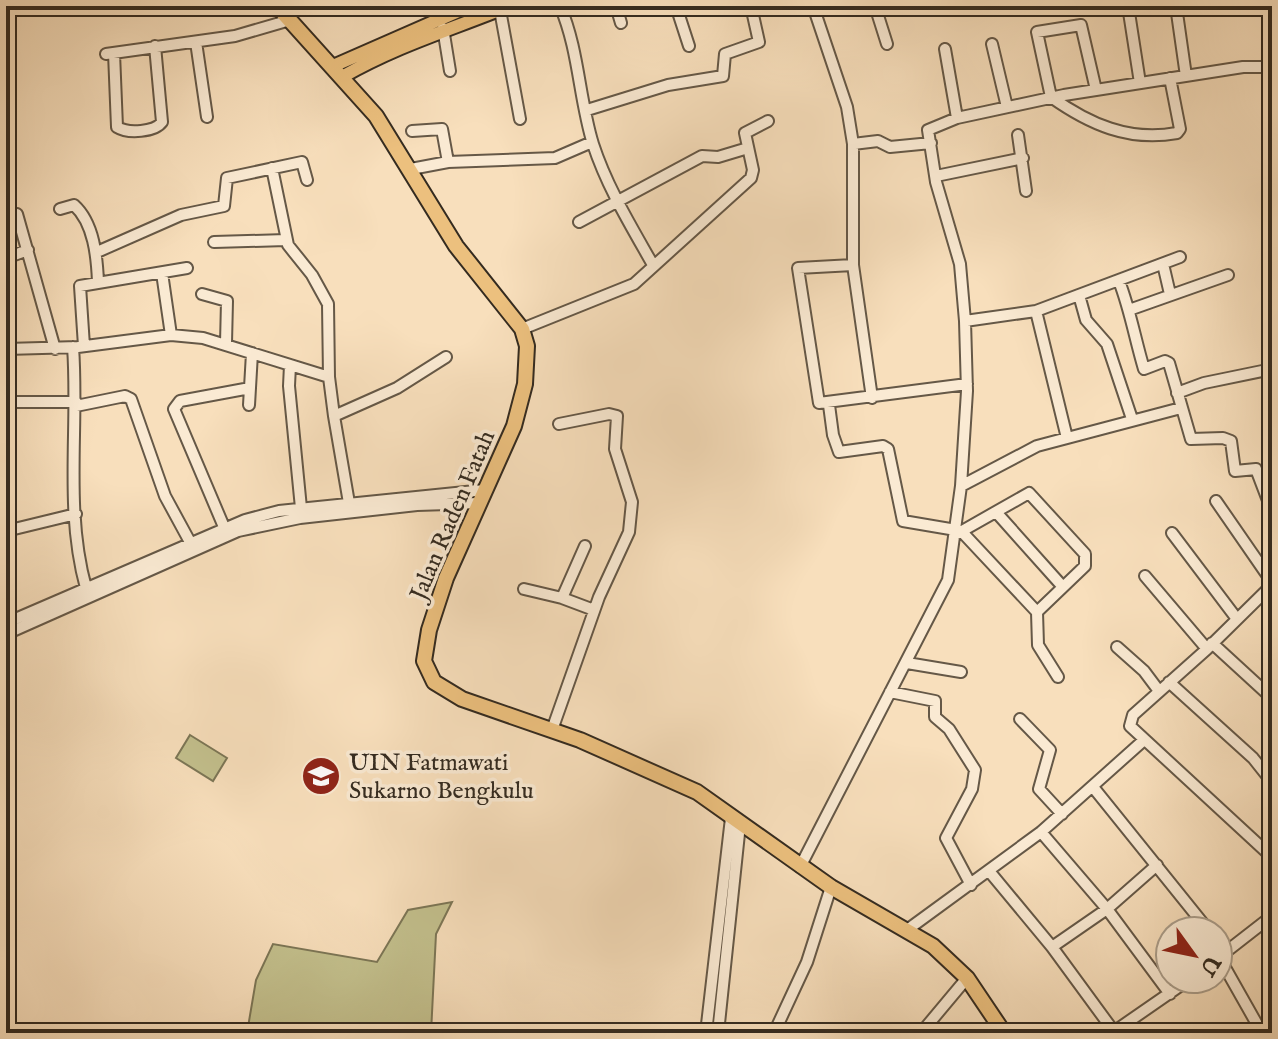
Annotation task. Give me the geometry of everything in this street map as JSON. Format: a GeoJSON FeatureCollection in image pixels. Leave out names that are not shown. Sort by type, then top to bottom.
{"type":"FeatureCollection","features":[{"type":"Feature","properties":{"kind":"highway"},"geometry":{"type":"LineString","coordinates":[[277,6],[376,116],[456,246],[522,329]]}},
{"type":"Feature","properties":{"kind":"highway","name":"Jalan Raden Fatah"},"geometry":{"type":"LineString","coordinates":[[522,329],[527,346],[521,402],[439,597],[426,639],[427,669],[434,682],[455,695],[663,774],[697,792],[800,867],[933,946],[967,978],[1004,1033]]}},
{"type":"Feature","properties":{"kind":"main road"},"geometry":{"type":"LineString","coordinates":[[337,71],[470,6]]}},
{"type":"Feature","properties":{"kind":"main road"},"geometry":{"type":"LineString","coordinates":[[337,71],[443,28],[504,8]]}},
{"type":"Feature","properties":{"kind":"street"},"geometry":{"type":"LineString","coordinates":[[560,6],[587,110],[592,142],[619,203],[653,265]]}},
{"type":"Feature","properties":{"kind":"street"},"geometry":{"type":"LineString","coordinates":[[616,6],[621,23]]}},
{"type":"Feature","properties":{"kind":"street"},"geometry":{"type":"LineString","coordinates":[[676,6],[689,46]]}},
{"type":"Feature","properties":{"kind":"street"},"geometry":{"type":"LineString","coordinates":[[587,110],[668,85],[723,76],[726,70],[725,54],[759,42],[751,6]]}},
{"type":"Feature","properties":{"kind":"street"},"geometry":{"type":"LineString","coordinates":[[813,6],[847,107],[853,144],[853,265],[872,398]]}},
{"type":"Feature","properties":{"kind":"street"},"geometry":{"type":"LineString","coordinates":[[875,6],[887,44]]}},
{"type":"Feature","properties":{"kind":"street"},"geometry":{"type":"LineString","coordinates":[[1128,6],[1140,83]]}},
{"type":"Feature","properties":{"kind":"street"},"geometry":{"type":"LineString","coordinates":[[1176,6],[1186,76]]}},
{"type":"Feature","properties":{"kind":"street"},"geometry":{"type":"LineString","coordinates":[[504,8],[520,119]]}},
{"type":"Feature","properties":{"kind":"street"},"geometry":{"type":"LineString","coordinates":[[155,46],[162,122],[155,128],[123,131],[117,127],[110,54],[155,46],[235,36],[290,20]]}},
{"type":"Feature","properties":{"kind":"street"},"geometry":{"type":"LineString","coordinates":[[1096,90],[1081,25],[1037,32],[1051,97],[1083,120],[1116,132],[1165,136],[1177,133],[1180,129],[1170,78]]}},
{"type":"Feature","properties":{"kind":"street"},"geometry":{"type":"LineString","coordinates":[[443,28],[450,71]]}},
{"type":"Feature","properties":{"kind":"street"},"geometry":{"type":"LineString","coordinates":[[196,42],[207,117]]}},
{"type":"Feature","properties":{"kind":"street"},"geometry":{"type":"LineString","coordinates":[[992,44],[1007,107]]}},
{"type":"Feature","properties":{"kind":"street"},"geometry":{"type":"LineString","coordinates":[[945,49],[957,118]]}},
{"type":"Feature","properties":{"kind":"street"},"geometry":{"type":"LineString","coordinates":[[800,867],[943,594],[958,533],[967,384],[965,321],[960,264],[936,176],[928,130],[957,118],[1051,97],[1243,67],[1272,67]]}},
{"type":"Feature","properties":{"kind":"street"},"geometry":{"type":"LineString","coordinates":[[522,329],[624,290],[751,178],[753,170],[746,131],[768,121]]}},
{"type":"Feature","properties":{"kind":"street"},"geometry":{"type":"LineString","coordinates":[[412,131],[442,129],[448,162]]}},
{"type":"Feature","properties":{"kind":"street"},"geometry":{"type":"LineString","coordinates":[[1018,135],[1026,191]]}},
{"type":"Feature","properties":{"kind":"street"},"geometry":{"type":"LineString","coordinates":[[853,144],[878,141],[890,147],[931,143]]}},
{"type":"Feature","properties":{"kind":"street"},"geometry":{"type":"LineString","coordinates":[[411,169],[448,162],[549,159],[592,142]]}},
{"type":"Feature","properties":{"kind":"street"},"geometry":{"type":"LineString","coordinates":[[579,222],[702,156],[718,157],[748,148]]}},
{"type":"Feature","properties":{"kind":"street"},"geometry":{"type":"LineString","coordinates":[[936,176],[1023,158]]}},
{"type":"Feature","properties":{"kind":"street"},"geometry":{"type":"LineString","coordinates":[[97,252],[181,215],[224,206],[227,178],[303,162],[307,180]]}},
{"type":"Feature","properties":{"kind":"street"},"geometry":{"type":"LineString","coordinates":[[272,168],[286,240],[328,304],[329,377],[349,503]]}},
{"type":"Feature","properties":{"kind":"street"},"geometry":{"type":"LineString","coordinates":[[60,209],[77,208],[97,252],[98,282]]}},
{"type":"Feature","properties":{"kind":"street"},"geometry":{"type":"LineString","coordinates":[[17,214],[55,349]]}},
{"type":"Feature","properties":{"kind":"street"},"geometry":{"type":"LineString","coordinates":[[214,242],[286,240]]}},
{"type":"Feature","properties":{"kind":"street"},"geometry":{"type":"LineString","coordinates":[[6,258],[28,250]]}},
{"type":"Feature","properties":{"kind":"street"},"geometry":{"type":"LineString","coordinates":[[965,321],[1036,311],[1180,257]]}},
{"type":"Feature","properties":{"kind":"street"},"geometry":{"type":"LineString","coordinates":[[1163,264],[1170,294]]}},
{"type":"Feature","properties":{"kind":"street"},"geometry":{"type":"LineString","coordinates":[[853,265],[798,268],[817,400],[829,405],[967,384]]}},
{"type":"Feature","properties":{"kind":"street"},"geometry":{"type":"LineString","coordinates":[[86,588],[72,464],[79,347],[78,288],[82,284],[187,268]]}},
{"type":"Feature","properties":{"kind":"street"},"geometry":{"type":"LineString","coordinates":[[162,273],[171,335]]}},
{"type":"Feature","properties":{"kind":"street"},"geometry":{"type":"LineString","coordinates":[[1129,310],[1228,275]]}},
{"type":"Feature","properties":{"kind":"street"},"geometry":{"type":"LineString","coordinates":[[1119,281],[1144,369],[1167,361],[1191,439],[1227,438],[1235,471],[1256,469],[1272,511]]}},
{"type":"Feature","properties":{"kind":"street"},"geometry":{"type":"LineString","coordinates":[[202,294],[227,301],[226,343]]}},
{"type":"Feature","properties":{"kind":"street"},"geometry":{"type":"LineString","coordinates":[[1079,295],[1086,320],[1107,344],[1132,419]]}},
{"type":"Feature","properties":{"kind":"street"},"geometry":{"type":"LineString","coordinates":[[1036,311],[1067,438]]}},
{"type":"Feature","properties":{"kind":"street"},"geometry":{"type":"LineString","coordinates":[[6,349],[79,347],[171,335],[226,343],[329,377]]}},
{"type":"Feature","properties":{"kind":"street"},"geometry":{"type":"LineString","coordinates":[[249,405],[252,353]]}},
{"type":"Feature","properties":{"kind":"street"},"geometry":{"type":"LineString","coordinates":[[334,416],[397,388],[446,357]]}},
{"type":"Feature","properties":{"kind":"street"},"geometry":{"type":"LineString","coordinates":[[290,365],[299,512]]}},
{"type":"Feature","properties":{"kind":"street"},"geometry":{"type":"LineString","coordinates":[[1177,393],[1204,383],[1272,369]]}},
{"type":"Feature","properties":{"kind":"street"},"geometry":{"type":"LineString","coordinates":[[224,527],[174,409],[180,401],[250,388]]}},
{"type":"Feature","properties":{"kind":"street"},"geometry":{"type":"LineString","coordinates":[[6,402],[76,404],[125,396],[131,399],[165,496],[190,542]]}},
{"type":"Feature","properties":{"kind":"street"},"geometry":{"type":"LineString","coordinates":[[829,405],[839,452],[883,446],[888,449],[903,521],[958,533],[1037,612],[1038,645],[1058,677]]}},
{"type":"Feature","properties":{"kind":"street"},"geometry":{"type":"LineString","coordinates":[[961,486],[1024,450],[1181,408]]}},
{"type":"Feature","properties":{"kind":"street"},"geometry":{"type":"LineString","coordinates":[[552,730],[594,610],[629,532],[632,514],[629,490],[616,457],[619,420],[609,414],[559,424]]}},
{"type":"Feature","properties":{"kind":"street"},"geometry":{"type":"LineString","coordinates":[[958,533],[1029,493],[1085,554],[1086,563],[1037,612]]}},
{"type":"Feature","properties":{"kind":"street"},"geometry":{"type":"LineString","coordinates":[[6,634],[224,527],[349,503],[482,496]]}},
{"type":"Feature","properties":{"kind":"street"},"geometry":{"type":"LineString","coordinates":[[6,623],[86,588],[110,583],[238,531],[299,512],[417,505],[482,496]]}},
{"type":"Feature","properties":{"kind":"street"},"geometry":{"type":"LineString","coordinates":[[1216,501],[1272,584],[1159,691],[1130,720],[1130,726],[1272,857]]}},
{"type":"Feature","properties":{"kind":"street"},"geometry":{"type":"LineString","coordinates":[[996,512],[1063,587]]}},
{"type":"Feature","properties":{"kind":"street"},"geometry":{"type":"LineString","coordinates":[[6,531],[76,514]]}},
{"type":"Feature","properties":{"kind":"street"},"geometry":{"type":"LineString","coordinates":[[1172,533],[1237,619]]}},
{"type":"Feature","properties":{"kind":"street"},"geometry":{"type":"LineString","coordinates":[[562,598],[585,546]]}},
{"type":"Feature","properties":{"kind":"street"},"geometry":{"type":"LineString","coordinates":[[1145,576],[1209,646],[1272,698]]}},
{"type":"Feature","properties":{"kind":"street"},"geometry":{"type":"LineString","coordinates":[[524,589],[594,610]]}},
{"type":"Feature","properties":{"kind":"street"},"geometry":{"type":"LineString","coordinates":[[1117,647],[1159,691]]}},
{"type":"Feature","properties":{"kind":"street"},"geometry":{"type":"LineString","coordinates":[[907,663],[961,672]]}},
{"type":"Feature","properties":{"kind":"street"},"geometry":{"type":"LineString","coordinates":[[1169,682],[1253,758],[1272,782]]}},
{"type":"Feature","properties":{"kind":"street"},"geometry":{"type":"LineString","coordinates":[[890,692],[935,701],[935,717],[949,729],[975,770],[972,789],[946,838],[971,885]]}},
{"type":"Feature","properties":{"kind":"street"},"geometry":{"type":"LineString","coordinates":[[1020,719],[1050,750],[1039,789],[1062,814]]}},
{"type":"Feature","properties":{"kind":"street"},"geometry":{"type":"LineString","coordinates":[[907,930],[1041,832],[1144,740]]}},
{"type":"Feature","properties":{"kind":"street"},"geometry":{"type":"LineString","coordinates":[[1093,787],[1196,915]]}},
{"type":"Feature","properties":{"kind":"street"},"geometry":{"type":"LineString","coordinates":[[706,1033],[736,821]]}},
{"type":"Feature","properties":{"kind":"street"},"geometry":{"type":"LineString","coordinates":[[1041,832],[1107,909],[1154,972]]}},
{"type":"Feature","properties":{"kind":"street"},"geometry":{"type":"LineString","coordinates":[[1052,947],[1107,909],[1157,865]]}},
{"type":"Feature","properties":{"kind":"street"},"geometry":{"type":"LineString","coordinates":[[989,871],[1052,947],[1114,1033],[1169,995]]}},
{"type":"Feature","properties":{"kind":"street"},"geometry":{"type":"LineString","coordinates":[[718,1033],[730,873]]}},
{"type":"Feature","properties":{"kind":"street"},"geometry":{"type":"LineString","coordinates":[[774,1033],[807,962],[831,887]]}},
{"type":"Feature","properties":{"kind":"street"},"geometry":{"type":"LineString","coordinates":[[1234,946],[1272,916]]}},
{"type":"Feature","properties":{"kind":"street"},"geometry":{"type":"LineString","coordinates":[[921,1033],[967,978]]}},
{"type":"Feature","properties":{"kind":"street"},"geometry":{"type":"LineString","coordinates":[[1234,980],[1262,1033]]}},
{"type":"Feature","properties":{"kind":"shaded area"},"geometry":{"type":"Polygon","coordinates":[[[190,735],[227,758],[213,781],[176,758],[190,735]]]}},
{"type":"Feature","properties":{"kind":"shaded area"},"geometry":{"type":"Polygon","coordinates":[[[452,902],[436,934],[431,1033],[247,1033],[256,980],[273,944],[377,962],[408,910],[452,902]]]}},
{"type":"Feature","properties":{"kind":"place","name":"UIN Fatmawati Sukarno Bengkulu"},"geometry":{"type":"Point","coordinates":[321,776]}}]}
